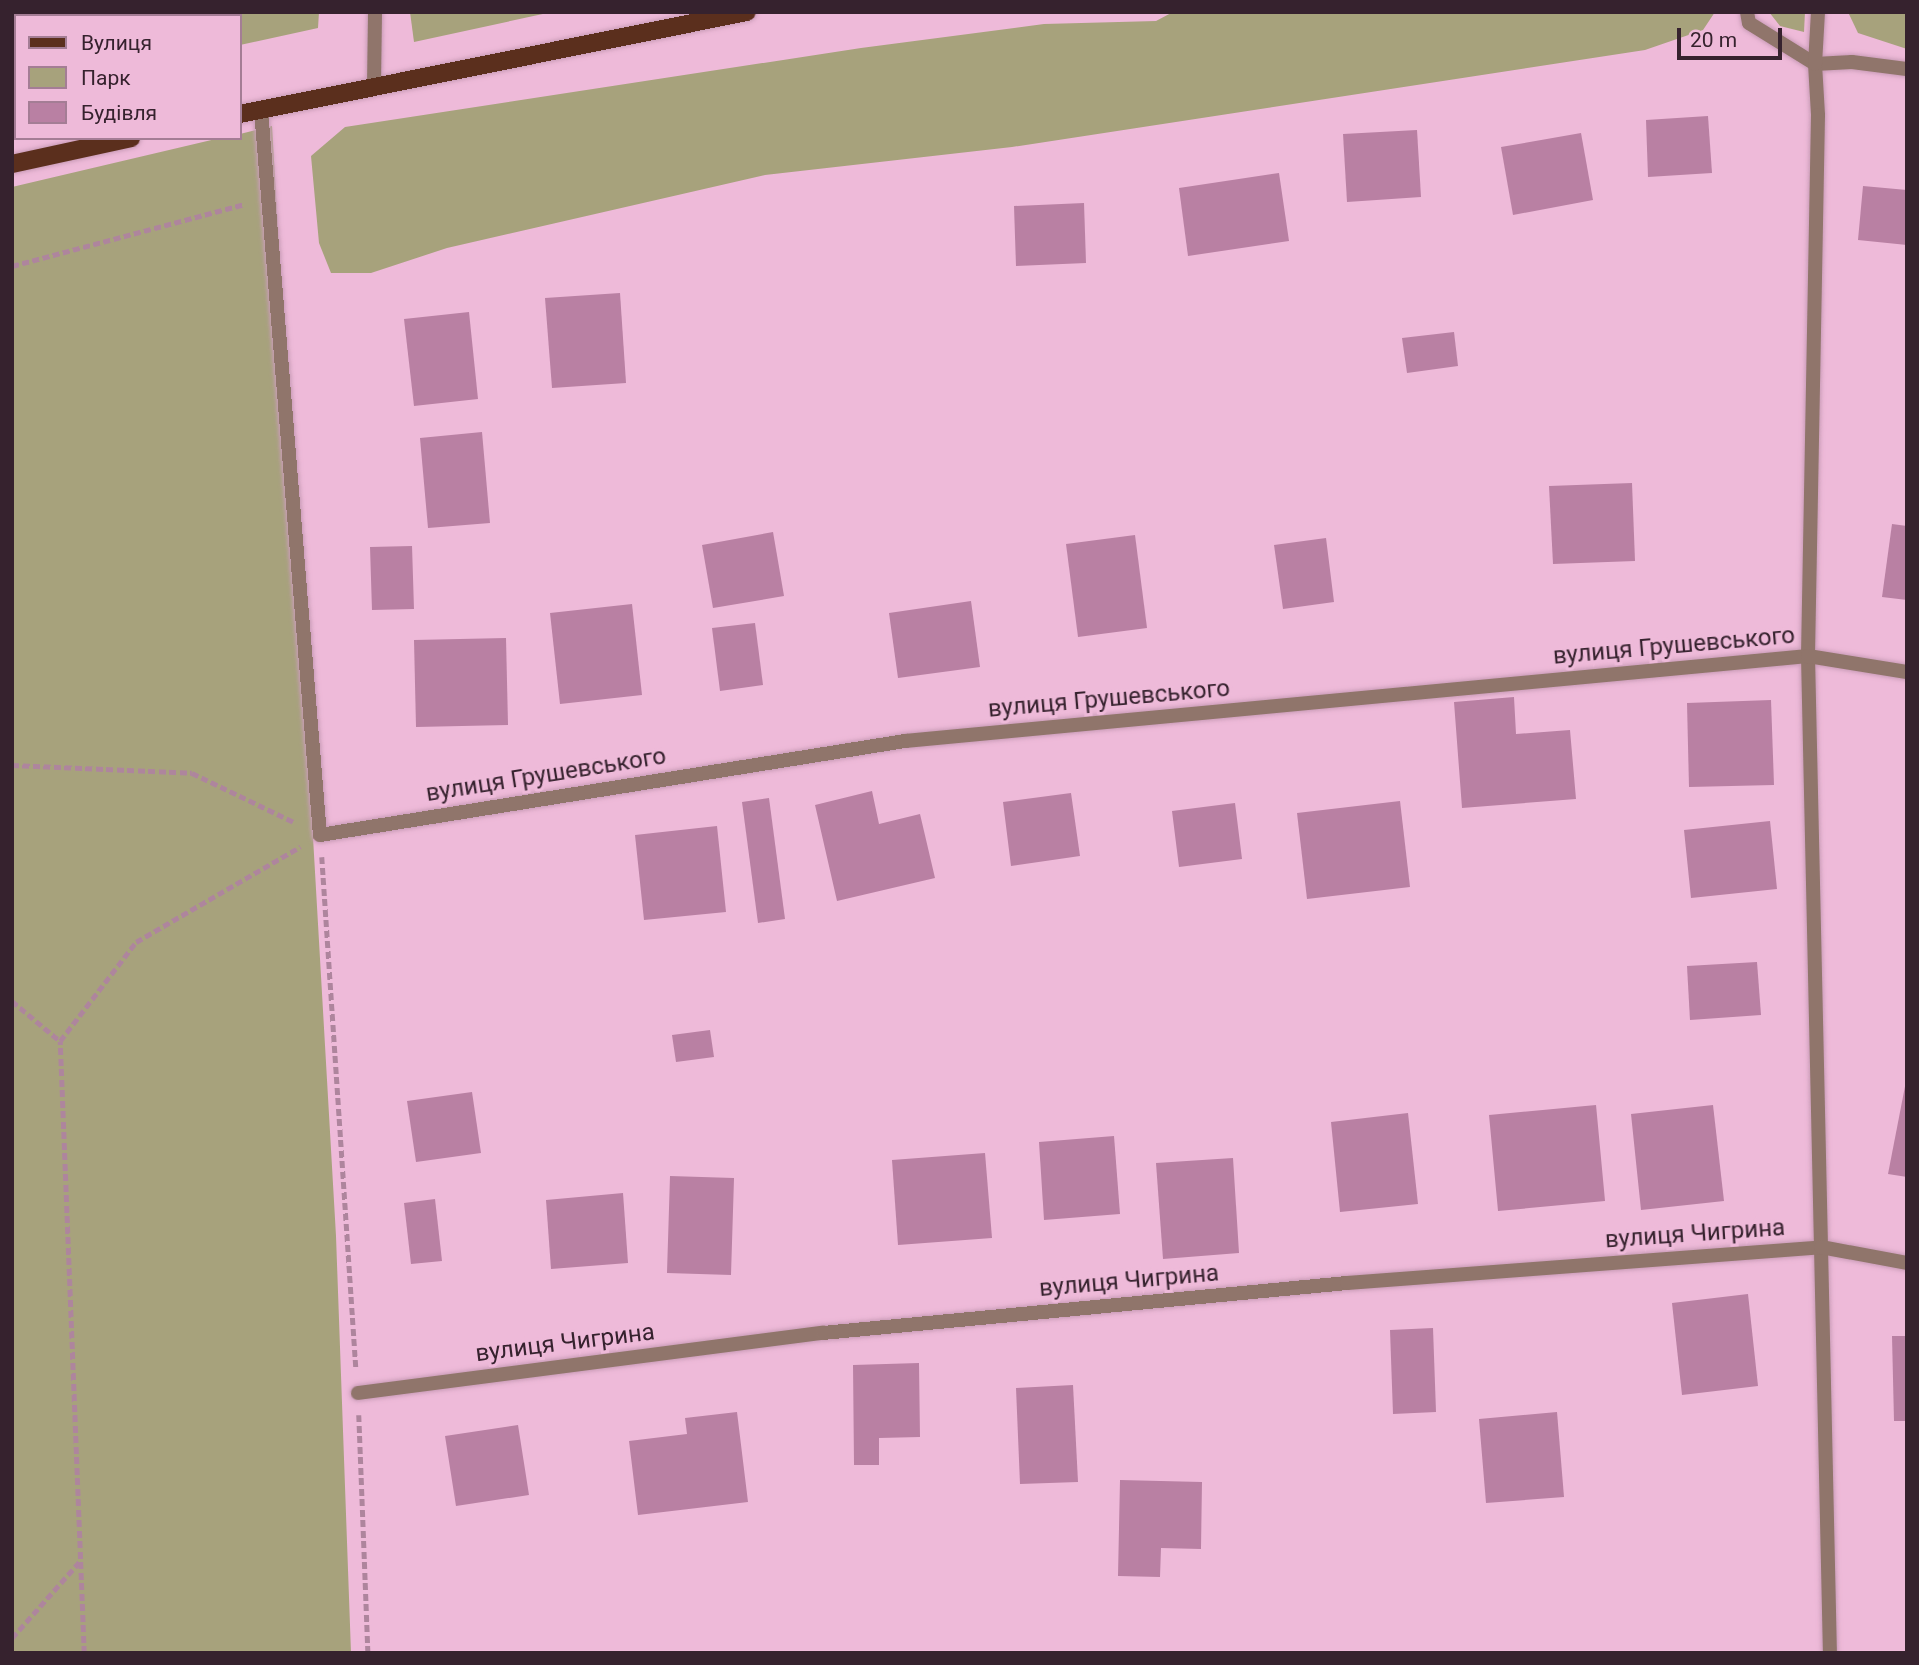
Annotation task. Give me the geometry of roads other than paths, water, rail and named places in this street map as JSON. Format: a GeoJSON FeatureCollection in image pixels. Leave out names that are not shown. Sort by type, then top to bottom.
{"type":"FeatureCollection","features":[{"type":"Feature","properties":{"kind":"main road"},"geometry":{"type":"LineString","coordinates":[[242,114],[747,12]]}},
{"type":"Feature","properties":{"kind":"main road"},"geometry":{"type":"LineString","coordinates":[[12,164],[122,140]]}},
{"type":"Feature","properties":{"kind":"street"},"geometry":{"type":"LineString","coordinates":[[374,85],[375,12]]}},
{"type":"Feature","properties":{"kind":"street"},"geometry":{"type":"LineString","coordinates":[[1746,12],[1749,23],[1815,64],[1852,62],[1907,69]]}},
{"type":"Feature","properties":{"kind":"street"},"geometry":{"type":"LineString","coordinates":[[1818,12],[1815,64],[1808,656],[1830,1653]]}},
{"type":"Feature","properties":{"kind":"street","name":"вулиця Грушевського"},"geometry":{"type":"LineString","coordinates":[[261,110],[320,835],[905,741],[1808,656],[1907,673]]}},
{"type":"Feature","properties":{"kind":"street","name":"вулиця Чигрина"},"geometry":{"type":"LineString","coordinates":[[358,1393],[836,1332],[1347,1283],[1821,1247],[1907,1262]]}}]}
